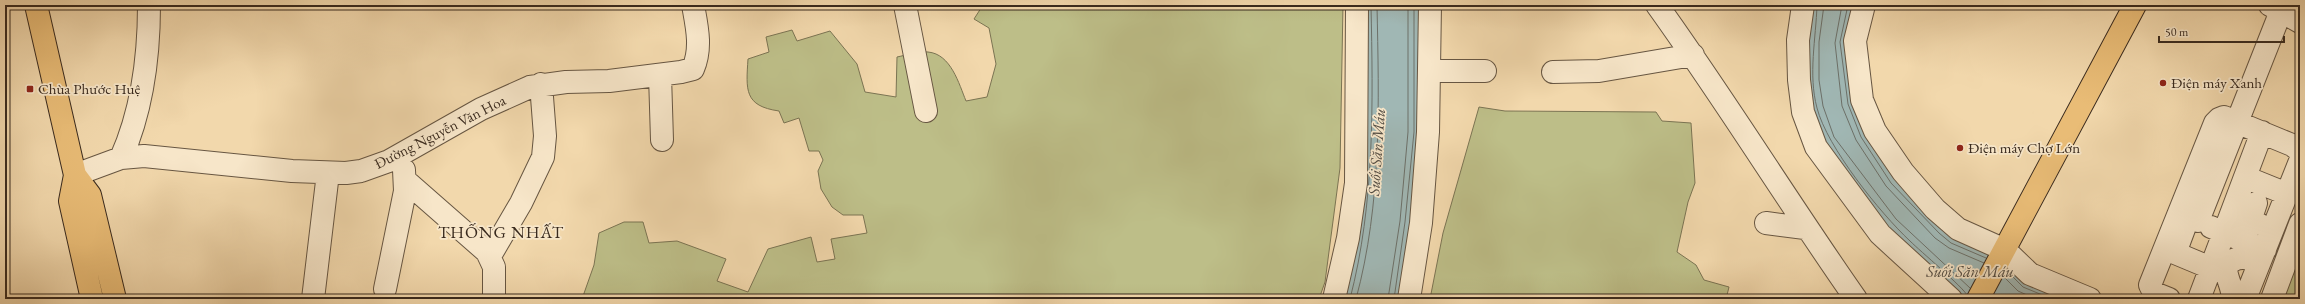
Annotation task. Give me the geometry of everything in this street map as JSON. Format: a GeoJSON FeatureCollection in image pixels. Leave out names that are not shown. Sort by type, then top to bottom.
{"type":"FeatureCollection","features":[{"type":"Feature","properties":{"kind":"main road"},"geometry":{"type":"LineString","coordinates":[[36,5],[74,175],[70,201],[92,299]]}},
{"type":"Feature","properties":{"kind":"main road"},"geometry":{"type":"LineString","coordinates":[[1978,299],[2135,5]]}},
{"type":"Feature","properties":{"kind":"main road"},"geometry":{"type":"LineString","coordinates":[[74,175],[90,195],[115,299]]}},
{"type":"Feature","properties":{"kind":"street"},"geometry":{"type":"LineString","coordinates":[[120,158],[128,142],[140,91],[149,38],[149,5]]}},
{"type":"Feature","properties":{"kind":"street","name":"Đường Nguyễn Văn Hoa"},"geometry":{"type":"LineString","coordinates":[[74,175],[120,158],[150,156],[328,173],[361,171],[402,155],[481,109],[530,87],[541,84],[609,81],[681,72],[693,68],[698,57],[698,38],[694,5]]}},
{"type":"Feature","properties":{"kind":"street"},"geometry":{"type":"LineString","coordinates":[[905,5],[926,111]]}},
{"type":"Feature","properties":{"kind":"street"},"geometry":{"type":"LineString","coordinates":[[1334,299],[1348,238],[1356,183],[1357,5]]}},
{"type":"Feature","properties":{"kind":"street"},"geometry":{"type":"LineString","coordinates":[[1409,299],[1421,223],[1428,132],[1430,5]]}},
{"type":"Feature","properties":{"kind":"street"},"geometry":{"type":"LineString","coordinates":[[1657,5],[1693,55],[1805,228],[1856,299]]}},
{"type":"Feature","properties":{"kind":"street"},"geometry":{"type":"LineString","coordinates":[[1803,5],[1798,40],[1798,80],[1803,112],[1816,147],[1880,234],[1951,299]]}},
{"type":"Feature","properties":{"kind":"street"},"geometry":{"type":"LineString","coordinates":[[1864,5],[1855,41],[1862,100],[1875,131],[1903,172],[1935,209],[1958,229],[2005,250],[2030,274],[2090,299]]}},
{"type":"Feature","properties":{"kind":"street"},"geometry":{"type":"LineString","coordinates":[[2169,299],[2154,293],[2150,285],[2188,217],[2213,182],[2237,122],[2276,8],[2300,22]]}},
{"type":"Feature","properties":{"kind":"street"},"geometry":{"type":"LineString","coordinates":[[1553,72],[1599,71],[1693,55]]}},
{"type":"Feature","properties":{"kind":"street"},"geometry":{"type":"LineString","coordinates":[[1429,71],[1486,71]]}},
{"type":"Feature","properties":{"kind":"street"},"geometry":{"type":"LineString","coordinates":[[660,75],[662,140]]}},
{"type":"Feature","properties":{"kind":"street"},"geometry":{"type":"LineString","coordinates":[[490,256],[521,203],[543,157],[545,136],[541,84]]}},
{"type":"Feature","properties":{"kind":"street"},"geometry":{"type":"LineString","coordinates":[[2211,268],[2175,253],[2188,217],[2215,123],[2219,118],[2237,122],[2292,145],[2300,151]]}},
{"type":"Feature","properties":{"kind":"street"},"geometry":{"type":"LineString","coordinates":[[2262,132],[2253,201],[2263,255]]}},
{"type":"Feature","properties":{"kind":"street"},"geometry":{"type":"LineString","coordinates":[[2226,148],[2253,201],[2263,255],[2245,299]]}},
{"type":"Feature","properties":{"kind":"street"},"geometry":{"type":"LineString","coordinates":[[385,290],[406,181],[402,155]]}},
{"type":"Feature","properties":{"kind":"street"},"geometry":{"type":"LineString","coordinates":[[2204,295],[2211,268],[2253,201],[2300,161]]}},
{"type":"Feature","properties":{"kind":"street"},"geometry":{"type":"LineString","coordinates":[[313,299],[328,173]]}},
{"type":"Feature","properties":{"kind":"street"},"geometry":{"type":"LineString","coordinates":[[406,181],[490,256],[494,267],[494,299]]}},
{"type":"Feature","properties":{"kind":"street"},"geometry":{"type":"LineString","coordinates":[[2213,182],[2253,201]]}},
{"type":"Feature","properties":{"kind":"street"},"geometry":{"type":"LineString","coordinates":[[2188,217],[2253,201]]}},
{"type":"Feature","properties":{"kind":"street"},"geometry":{"type":"LineString","coordinates":[[1766,224],[1805,228]]}},
{"type":"Feature","properties":{"kind":"street"},"geometry":{"type":"LineString","coordinates":[[2272,299],[2300,224]]}},
{"type":"Feature","properties":{"kind":"street"},"geometry":{"type":"LineString","coordinates":[[2232,299],[2232,288],[2226,270],[2228,263],[2235,259],[2263,255]]}},
{"type":"Feature","properties":{"kind":"green space"},"geometry":{"type":"Polygon","coordinates":[[[983,5],[1343,5],[1340,168],[1325,282],[1319,299],[582,299],[594,265],[599,233],[624,222],[643,222],[649,243],[677,241],[726,259],[717,281],[748,292],[768,249],[811,237],[817,262],[835,259],[831,239],[867,233],[863,215],[843,215],[832,207],[821,189],[818,171],[823,160],[819,151],[809,151],[799,118],[784,123],[779,111],[768,109],[753,101],[748,88],[747,80],[748,59],[769,52],[766,37],[792,30],[797,41],[830,31],[857,64],[865,92],[896,97],[897,57],[928,52],[943,58],[948,64],[957,79],[966,101],[987,97],[996,64],[989,28],[974,19],[983,5]]]}},
{"type":"Feature","properties":{"kind":"green space"},"geometry":{"type":"Polygon","coordinates":[[[1479,107],[1505,111],[1656,112],[1662,121],[1691,123],[1695,183],[1688,202],[1677,252],[1696,265],[1704,280],[1729,287],[1726,299],[1430,299],[1443,233],[1479,107]]]}},
{"type":"Feature","properties":{"kind":"green space"},"geometry":{"type":"Polygon","coordinates":[[[2300,224],[2300,299],[2272,299],[2300,224]]]}},
{"type":"Feature","properties":{"kind":"water","name":"Suối Săn Máu"},"geometry":{"type":"Polygon","coordinates":[[[1362,5],[1423,5],[1423,133],[1402,299],[1340,299],[1362,5]]]}},
{"type":"Feature","properties":{"kind":"water","name":"Suối Săn Máu"},"geometry":{"type":"Polygon","coordinates":[[[1809,5],[1858,5],[1849,41],[1898,177],[2076,299],[1960,299],[1884,229],[1821,144],[1808,110],[1809,5]]]}},
{"type":"Feature","properties":{"kind":"place","name":"Điện máy Xanh"},"geometry":{"type":"Point","coordinates":[2163,83]}},
{"type":"Feature","properties":{"kind":"place","name":"Chùa Phước Huệ"},"geometry":{"type":"Point","coordinates":[30,89]}},
{"type":"Feature","properties":{"kind":"place","name":"Điện máy Chợ Lớn"},"geometry":{"type":"Point","coordinates":[1960,148]}},
{"type":"Feature","properties":{"kind":"district","name":"THỐNG NHẤT"},"geometry":{"type":"Point","coordinates":[501,232]}}]}
